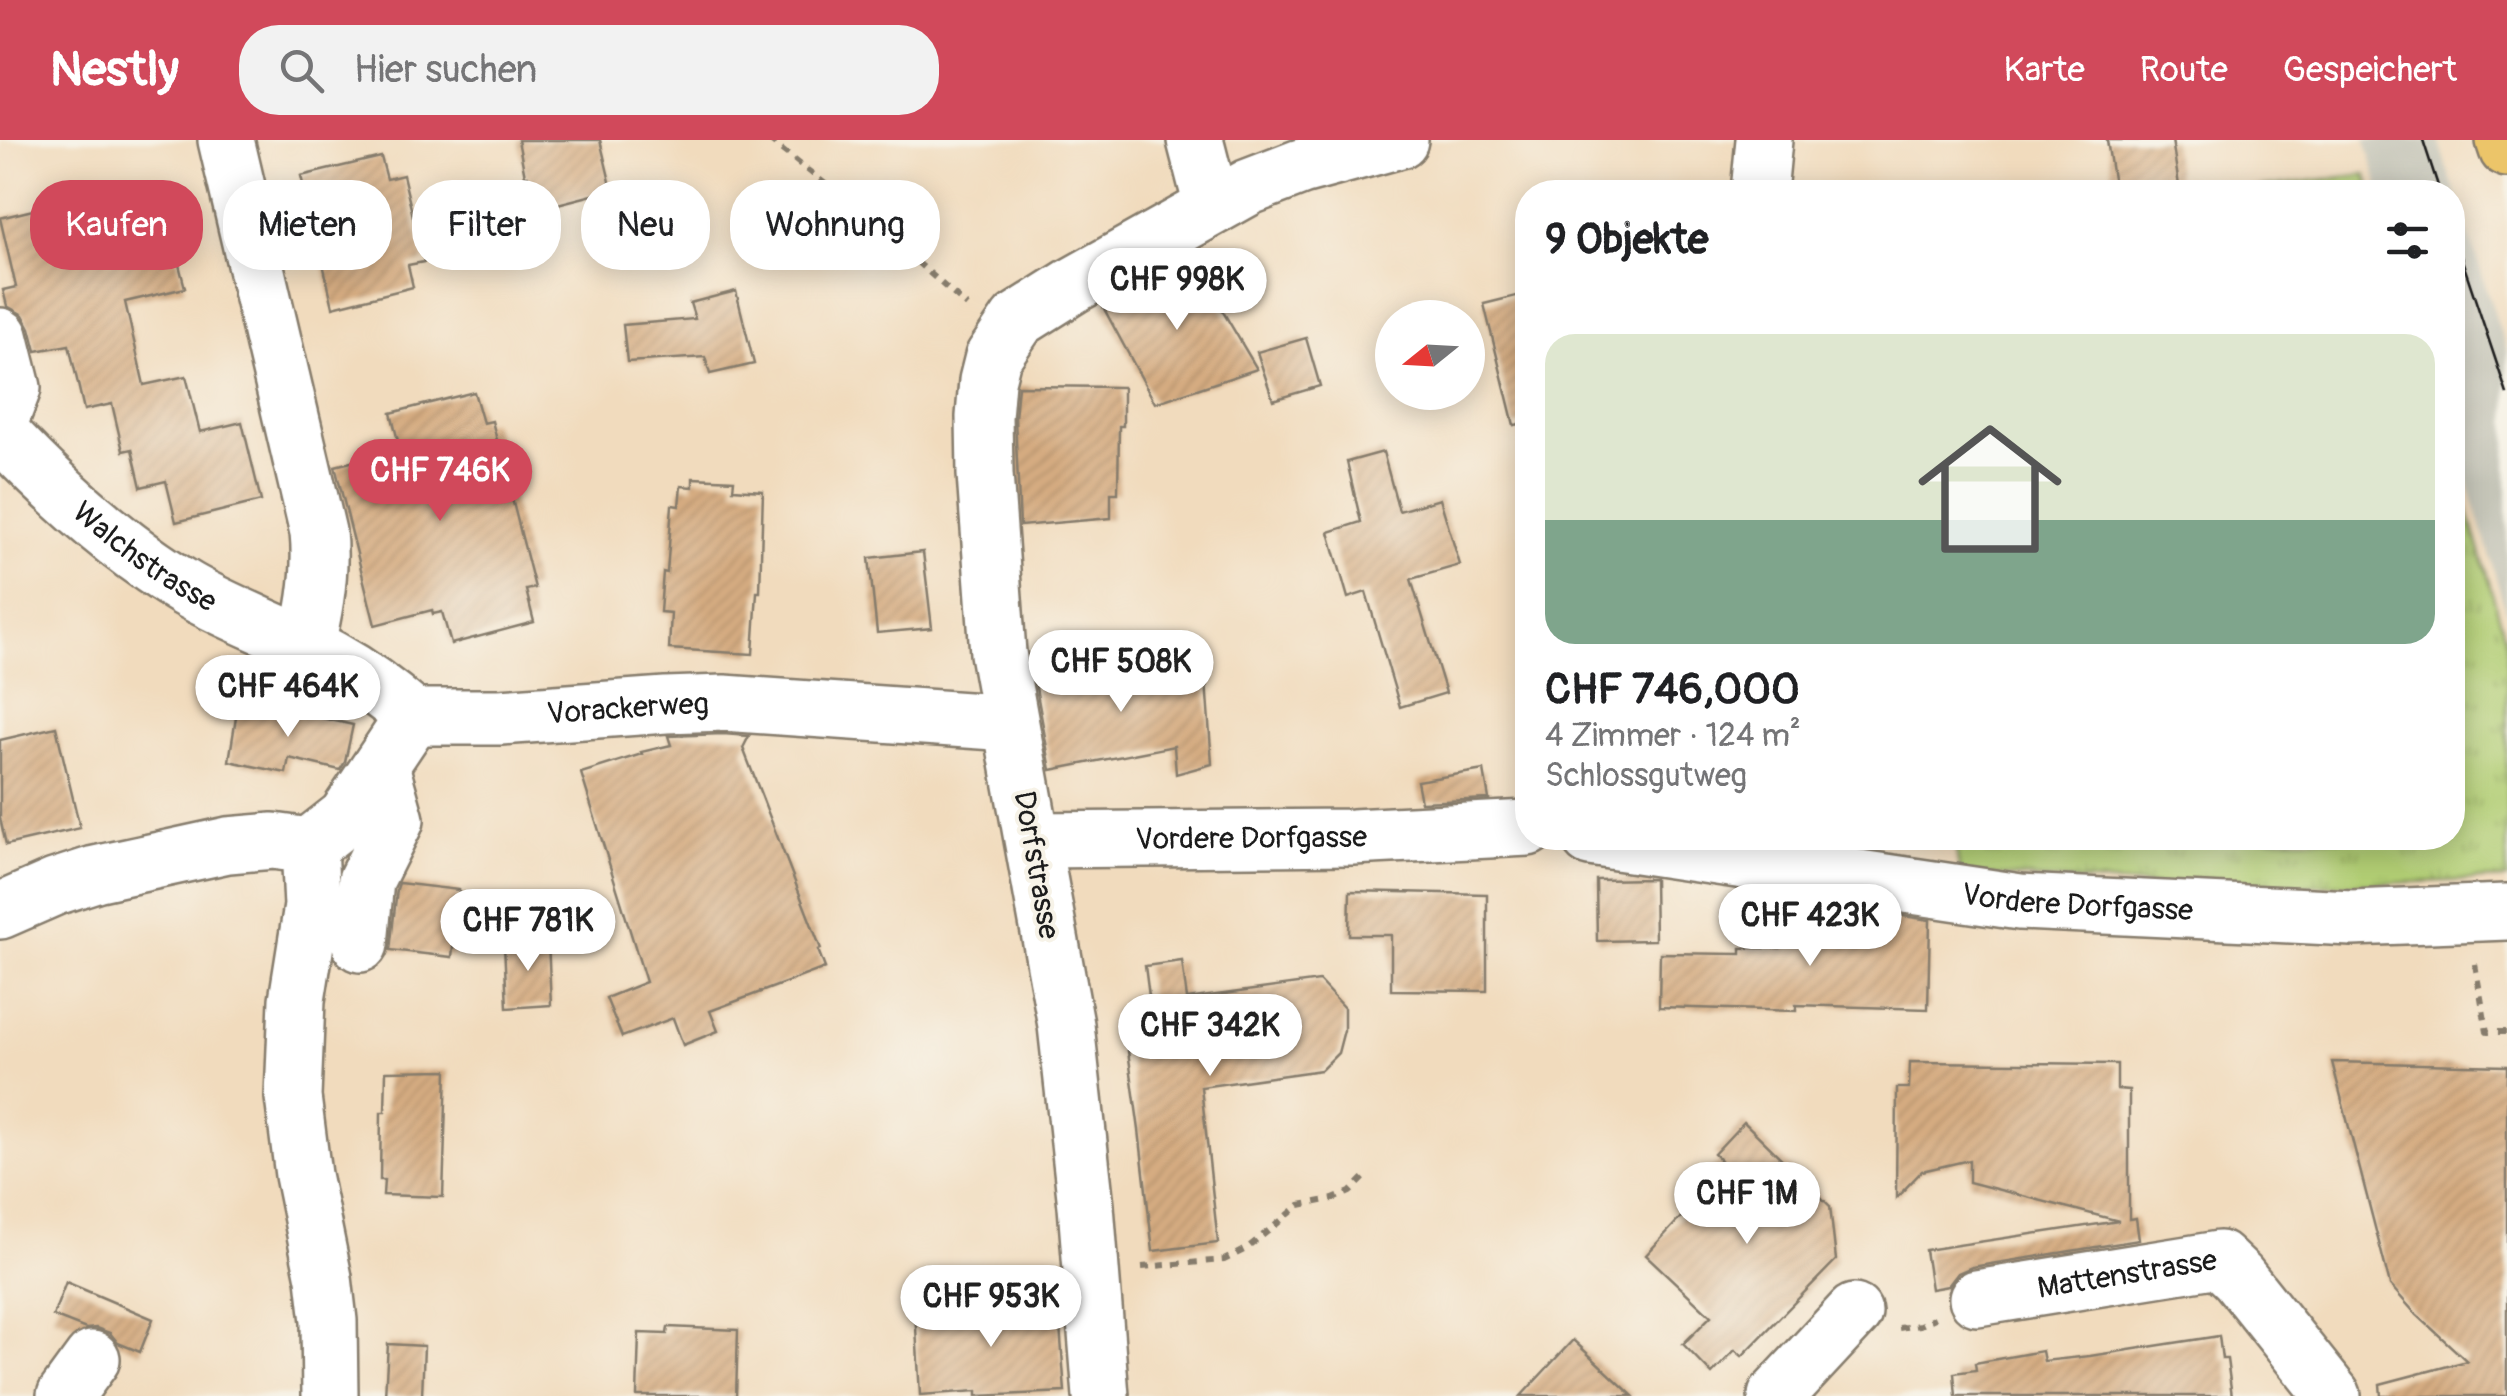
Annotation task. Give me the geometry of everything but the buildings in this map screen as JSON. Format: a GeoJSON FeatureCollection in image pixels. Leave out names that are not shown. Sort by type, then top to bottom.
{"type":"FeatureCollection","features":[{"type":"Feature","properties":{"kind":"main road"},"geometry":{"type":"LineString","coordinates":[[2504,140],[2507,149]]}},
{"type":"Feature","properties":{"kind":"street"},"geometry":{"type":"LineString","coordinates":[[226,140],[318,532],[319,580],[306,646]]}},
{"type":"Feature","properties":{"kind":"street"},"geometry":{"type":"LineString","coordinates":[[1195,140],[1212,206]]}},
{"type":"Feature","properties":{"kind":"street"},"geometry":{"type":"LineString","coordinates":[[1006,338],[1018,320],[1212,206],[1266,159],[1301,167],[1400,140]]}},
{"type":"Feature","properties":{"kind":"street"},"geometry":{"type":"LineString","coordinates":[[1760,180],[1764,140]]}},
{"type":"Feature","properties":{"kind":"street"},"geometry":{"type":"LineString","coordinates":[[0,336],[13,388],[0,422]]}},
{"type":"Feature","properties":{"kind":"street","name":"Dorfstrasse"},"geometry":{"type":"LineString","coordinates":[[1006,338],[994,357],[987,381],[984,417],[998,653],[1066,1025],[1100,1396]]}},
{"type":"Feature","properties":{"kind":"street","name":"Walchstrasse"},"geometry":{"type":"LineString","coordinates":[[0,432],[82,512],[154,566],[188,589],[333,659],[413,717]]}},
{"type":"Feature","properties":{"kind":"street","name":"Vorackerweg"},"geometry":{"type":"LineString","coordinates":[[413,717],[500,717],[724,703],[1010,723]]}},
{"type":"Feature","properties":{"kind":"street"},"geometry":{"type":"LineString","coordinates":[[0,911],[95,874],[228,846],[273,841],[309,846],[346,818],[413,717]]}},
{"type":"Feature","properties":{"kind":"street"},"geometry":{"type":"LineString","coordinates":[[360,944],[366,880],[396,820],[381,766]]}},
{"type":"Feature","properties":{"kind":"street","name":"Vordere Dorfgasse"},"geometry":{"type":"LineString","coordinates":[[1033,840],[1352,837],[1515,829]]}},
{"type":"Feature","properties":{"kind":"street"},"geometry":{"type":"LineString","coordinates":[[309,846],[312,906],[297,1000],[293,1097],[303,1176],[326,1292],[330,1396]]}},
{"type":"Feature","properties":{"kind":"street","name":"Vordere Dorfgasse"},"geometry":{"type":"LineString","coordinates":[[1671,850],[2020,902],[2352,918],[2487,913]]}},
{"type":"Feature","properties":{"kind":"street","name":"Mattenstrasse"},"geometry":{"type":"LineString","coordinates":[[1977,1298],[2218,1260],[2238,1277],[2333,1396]]}},
{"type":"Feature","properties":{"kind":"street"},"geometry":{"type":"LineString","coordinates":[[1776,1396],[1854,1312]]}},
{"type":"Feature","properties":{"kind":"path"},"geometry":{"type":"LineString","coordinates":[[769,140],[856,207],[1006,338]]}},
{"type":"Feature","properties":{"kind":"path"},"geometry":{"type":"LineString","coordinates":[[2487,913],[2487,1032],[2507,1032]]}},
{"type":"Feature","properties":{"kind":"path"},"geometry":{"type":"LineString","coordinates":[[1091,1272],[1224,1260],[1246,1249],[1300,1205],[1350,1192],[1368,1174]]}},
{"type":"Feature","properties":{"kind":"shaded area"},"geometry":{"type":"Polygon","coordinates":[[[2365,140],[2438,140],[2451,180],[2377,180],[2365,140]]]}},
{"type":"Feature","properties":{"kind":"shaded area"},"geometry":{"type":"Polygon","coordinates":[[[2465,223],[2507,352],[2507,615],[2465,473],[2465,223]]]}},
{"type":"Feature","properties":{"kind":"green space"},"geometry":{"type":"Polygon","coordinates":[[[2366,174],[2368,180],[2319,180],[2366,174]]]}},
{"type":"Feature","properties":{"kind":"green space"},"geometry":{"type":"Polygon","coordinates":[[[2465,501],[2507,643],[2507,879],[2211,889],[1960,874],[1956,850],[2465,850],[2465,501]]]}},
{"type":"Feature","properties":{"kind":"tram line"},"geometry":{"type":"LineString","coordinates":[[2423,140],[2436,180]]}},
{"type":"Feature","properties":{"kind":"tram line"},"geometry":{"type":"LineString","coordinates":[[2465,269],[2507,394]]}}]}
